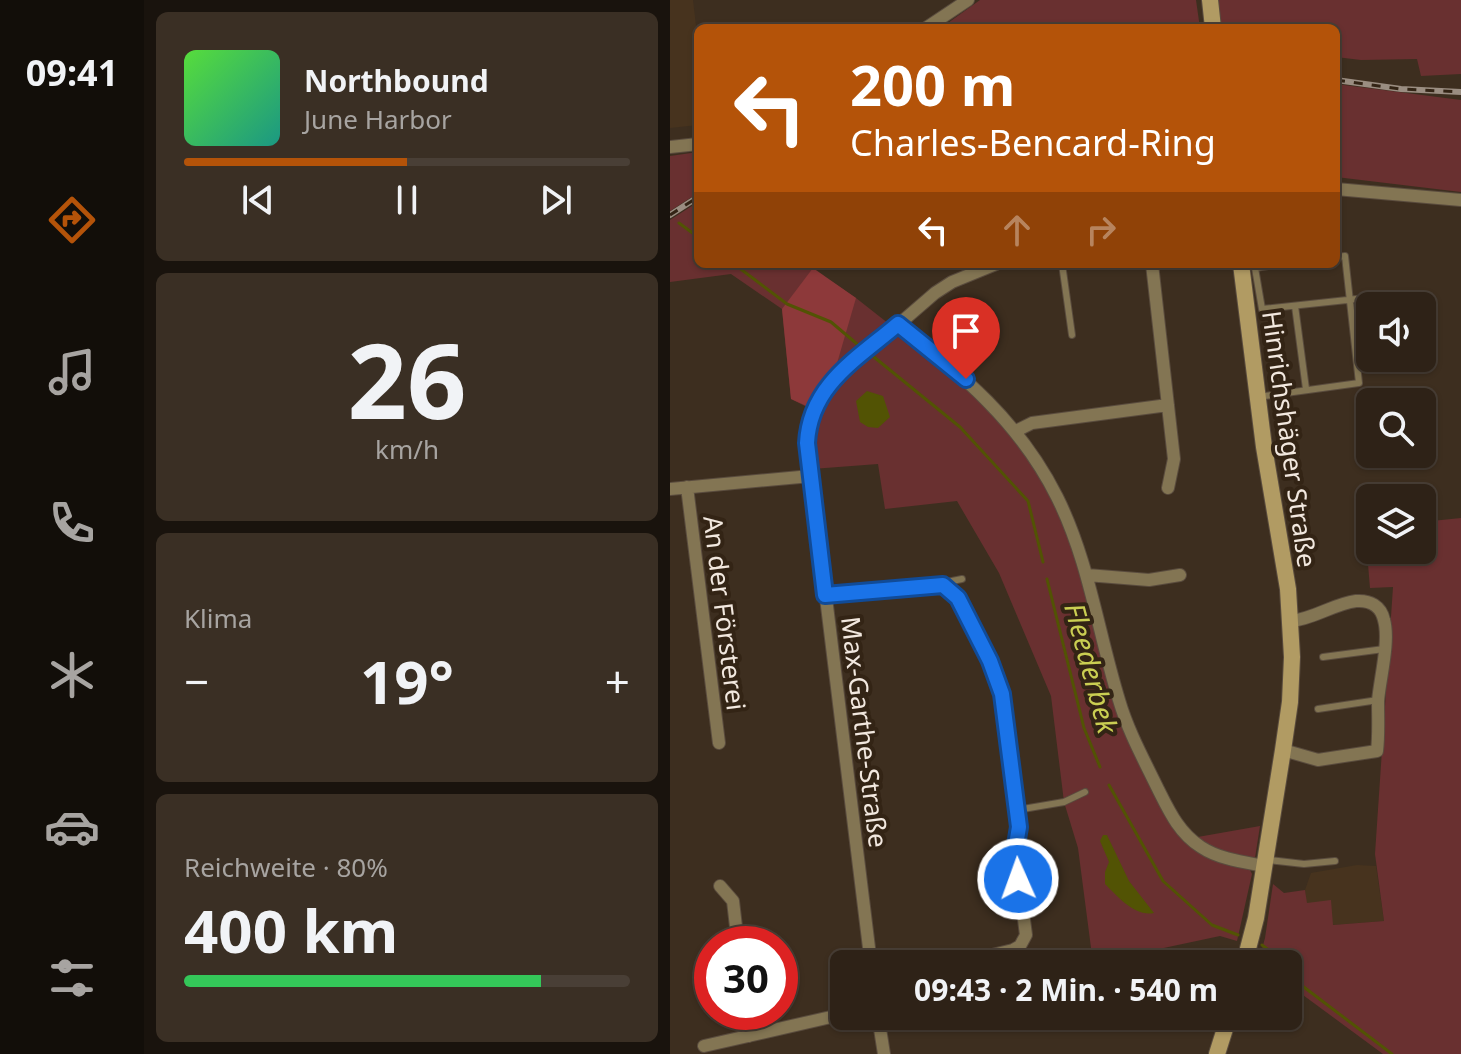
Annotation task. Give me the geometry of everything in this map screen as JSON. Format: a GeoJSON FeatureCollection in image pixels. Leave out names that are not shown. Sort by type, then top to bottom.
{"type":"FeatureCollection","features":[{"type":"Feature","properties":{"kind":"main road"},"geometry":{"type":"LineString","coordinates":[[1210,0],[1213,24]]}},
{"type":"Feature","properties":{"kind":"main road","name":"Hinrichshäger Straße"},"geometry":{"type":"LineString","coordinates":[[1241,268],[1257,397],[1291,621],[1292,675],[1265,863],[1248,950]]}},
{"type":"Feature","properties":{"kind":"main road"},"geometry":{"type":"LineString","coordinates":[[1217,1054],[1225,1030]]}},
{"type":"Feature","properties":{"kind":"street"},"geometry":{"type":"LineString","coordinates":[[932,24],[968,0]]}},
{"type":"Feature","properties":{"kind":"street"},"geometry":{"type":"LineString","coordinates":[[670,147],[694,144]]}},
{"type":"Feature","properties":{"kind":"street"},"geometry":{"type":"LineString","coordinates":[[1340,189],[1461,200]]}},
{"type":"Feature","properties":{"kind":"street","name":"Max-Garthe-Straße"},"geometry":{"type":"LineString","coordinates":[[869,950],[807,443],[808,425],[819,396],[919,305],[952,282],[986,268]]}},
{"type":"Feature","properties":{"kind":"street"},"geometry":{"type":"LineString","coordinates":[[1152,268],[1174,459],[1168,488]]}},
{"type":"Feature","properties":{"kind":"street"},"geometry":{"type":"LineString","coordinates":[[898,324],[961,375],[1016,431],[1057,496],[1075,536],[1087,575],[1119,701],[1172,816],[1188,837],[1203,849],[1230,859],[1265,863]]}},
{"type":"Feature","properties":{"kind":"street"},"geometry":{"type":"LineString","coordinates":[[1016,431],[1032,423],[1168,405]]}},
{"type":"Feature","properties":{"kind":"street"},"geometry":{"type":"LineString","coordinates":[[670,489],[811,476]]}},
{"type":"Feature","properties":{"kind":"street","name":"An der Försterei"},"geometry":{"type":"LineString","coordinates":[[687,487],[719,743]]}},
{"type":"Feature","properties":{"kind":"street"},"geometry":{"type":"LineString","coordinates":[[1087,575],[1149,580],[1180,575]]}},
{"type":"Feature","properties":{"kind":"street"},"geometry":{"type":"LineString","coordinates":[[825,595],[935,584],[948,588],[958,598],[997,678],[1007,713],[1019,827],[1015,851],[1025,940],[1013,950]]}},
{"type":"Feature","properties":{"kind":"street"},"geometry":{"type":"LineString","coordinates":[[1283,750],[1318,760],[1377,751],[1378,700],[1384,649],[1385,622],[1372,602],[1357,601],[1335,606],[1306,620],[1291,621]]}},
{"type":"Feature","properties":{"kind":"street"},"geometry":{"type":"LineString","coordinates":[[720,886],[733,901],[736,926]]}},
{"type":"Feature","properties":{"kind":"street"},"geometry":{"type":"LineString","coordinates":[[704,1046],[830,1017]]}},
{"type":"Feature","properties":{"kind":"street"},"geometry":{"type":"LineString","coordinates":[[748,1030],[749,1036]]}},
{"type":"Feature","properties":{"kind":"street"},"geometry":{"type":"LineString","coordinates":[[880,1030],[884,1054]]}},
{"type":"Feature","properties":{"kind":"lane"},"geometry":{"type":"LineString","coordinates":[[1257,397],[1359,383],[1345,256],[1340,257]]}},
{"type":"Feature","properties":{"kind":"lane"},"geometry":{"type":"LineString","coordinates":[[1063,268],[1072,335]]}},
{"type":"Feature","properties":{"kind":"lane"},"geometry":{"type":"LineString","coordinates":[[1255,268],[1262,309],[1356,299]]}},
{"type":"Feature","properties":{"kind":"lane"},"geometry":{"type":"LineString","coordinates":[[1295,306],[1306,389]]}},
{"type":"Feature","properties":{"kind":"lane"},"geometry":{"type":"LineString","coordinates":[[935,584],[962,579]]}},
{"type":"Feature","properties":{"kind":"lane"},"geometry":{"type":"LineString","coordinates":[[1323,657],[1384,649]]}},
{"type":"Feature","properties":{"kind":"lane"},"geometry":{"type":"LineString","coordinates":[[1318,709],[1378,700]]}},
{"type":"Feature","properties":{"kind":"lane"},"geometry":{"type":"LineString","coordinates":[[1017,810],[1064,802],[1085,792]]}},
{"type":"Feature","properties":{"kind":"lane"},"geometry":{"type":"LineString","coordinates":[[1265,863],[1335,861]]}},
{"type":"Feature","properties":{"kind":"shaded area"},"geometry":{"type":"Polygon","coordinates":[[[670,0],[693,0],[696,24],[694,125],[670,128],[670,0]]]}},
{"type":"Feature","properties":{"kind":"shaded area"},"geometry":{"type":"Polygon","coordinates":[[[980,0],[1196,0],[1199,24],[947,24],[980,0]]]}},
{"type":"Feature","properties":{"kind":"shaded area"},"geometry":{"type":"Polygon","coordinates":[[[1218,0],[1461,0],[1461,74],[1421,76],[1417,59],[1340,57],[1340,24],[1221,24],[1218,0]]]}},
{"type":"Feature","properties":{"kind":"shaded area"},"geometry":{"type":"Polygon","coordinates":[[[1340,85],[1461,100],[1461,192],[1340,177],[1340,85]]]}},
{"type":"Feature","properties":{"kind":"shaded area"},"geometry":{"type":"Polygon","coordinates":[[[694,153],[694,196],[670,211],[670,156],[694,153]]]}},
{"type":"Feature","properties":{"kind":"shaded area"},"geometry":{"type":"Polygon","coordinates":[[[694,205],[694,268],[814,268],[931,357],[986,405],[1016,440],[1042,479],[1070,536],[1131,744],[1205,855],[1250,870],[1252,874],[1237,941],[1220,936],[1154,950],[1091,950],[1078,848],[1064,802],[1051,696],[999,573],[957,501],[885,509],[878,464],[812,469],[810,431],[815,411],[791,399],[782,309],[731,274],[670,282],[670,220],[694,205]]]}},
{"type":"Feature","properties":{"kind":"shaded area"},"geometry":{"type":"Polygon","coordinates":[[[813,268],[856,298],[833,377],[811,408],[791,399],[782,309],[813,268]]]}},
{"type":"Feature","properties":{"kind":"shaded area"},"geometry":{"type":"Polygon","coordinates":[[[867,391],[883,396],[890,417],[878,428],[860,422],[856,401],[867,391]]]}},
{"type":"Feature","properties":{"kind":"shaded area"},"geometry":{"type":"Polygon","coordinates":[[[1461,518],[1461,1054],[1383,1054],[1302,994],[1302,950],[1262,950],[1273,884],[1284,893],[1305,890],[1307,903],[1331,900],[1333,925],[1384,921],[1375,854],[1393,587],[1370,588],[1368,564],[1436,564],[1436,521],[1461,518]]]}},
{"type":"Feature","properties":{"kind":"shaded area"},"geometry":{"type":"Polygon","coordinates":[[[1260,826],[1255,858],[1244,861],[1192,838],[1260,826]]]}},
{"type":"Feature","properties":{"kind":"shaded area"},"geometry":{"type":"Polygon","coordinates":[[[1103,835],[1107,835],[1129,881],[1154,913],[1134,909],[1105,884],[1109,862],[1100,841],[1103,835]]]}},
{"type":"Feature","properties":{"kind":"shaded area"},"geometry":{"type":"Polygon","coordinates":[[[1357,865],[1376,866],[1384,921],[1333,925],[1306,903],[1305,890],[1311,873],[1357,865]]]}},
{"type":"Feature","properties":{"kind":"waterway","name":"Fleederbek"},"geometry":{"type":"LineString","coordinates":[[679,223],[694,234]]}},
{"type":"Feature","properties":{"kind":"waterway","name":"Fleederbek"},"geometry":{"type":"LineString","coordinates":[[739,268],[787,304],[831,322],[863,349]]}},
{"type":"Feature","properties":{"kind":"waterway","name":"Fleederbek"},"geometry":{"type":"LineString","coordinates":[[869,353],[960,427],[1028,501],[1043,562]]}},
{"type":"Feature","properties":{"kind":"waterway","name":"Fleederbek"},"geometry":{"type":"LineString","coordinates":[[1047,579],[1084,728],[1100,767]]}},
{"type":"Feature","properties":{"kind":"waterway","name":"Fleederbek"},"geometry":{"type":"LineString","coordinates":[[1109,785],[1163,881],[1212,925],[1238,935]]}},
{"type":"Feature","properties":{"kind":"waterway","name":"Fleederbek"},"geometry":{"type":"LineString","coordinates":[[1262,945],[1269,950]]}},
{"type":"Feature","properties":{"kind":"waterway","name":"Fleederbek"},"geometry":{"type":"LineString","coordinates":[[1302,986],[1392,1054]]}},
{"type":"Feature","properties":{"kind":"railway"},"geometry":{"type":"LineString","coordinates":[[1340,81],[1401,89],[1461,92]]}},
{"type":"Feature","properties":{"kind":"railway"},"geometry":{"type":"LineString","coordinates":[[670,215],[694,200]]}},
{"type":"Feature","properties":{"kind":"route"},"geometry":{"type":"LineString","coordinates":[[966,379],[898,324],[819,396],[812,409],[807,443],[825,595],[943,585],[958,598],[990,661],[1007,713],[1019,827],[1015,846],[1018,879]]}}]}
